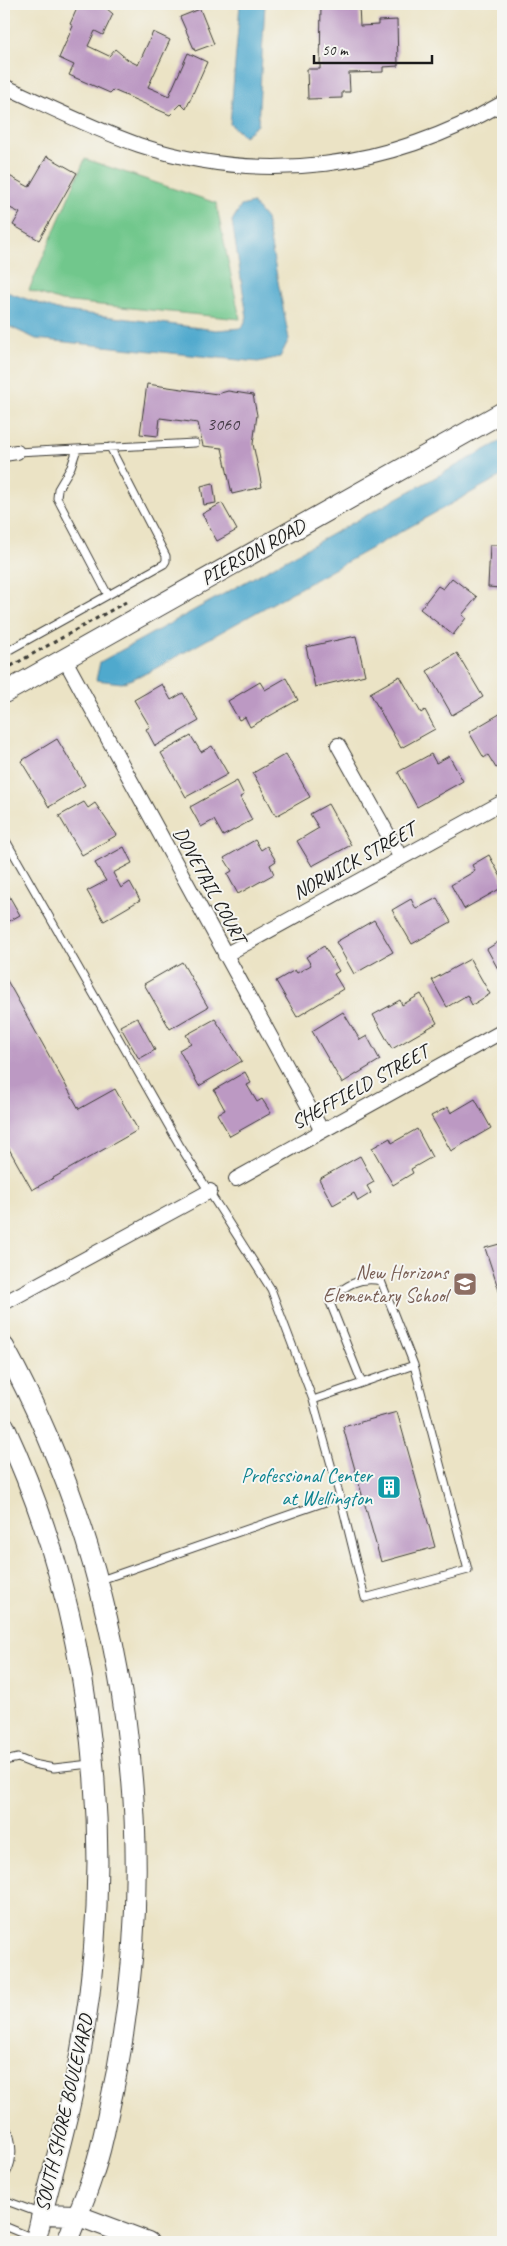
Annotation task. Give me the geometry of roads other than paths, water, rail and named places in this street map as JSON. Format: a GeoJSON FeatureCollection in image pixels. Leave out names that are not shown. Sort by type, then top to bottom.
{"type":"FeatureCollection","features":[{"type":"Feature","properties":{"kind":"street"},"geometry":{"type":"LineString","coordinates":[[4,86],[112,135],[140,145],[183,157],[257,167],[331,164],[375,156],[418,144],[445,133],[503,103]]}},
{"type":"Feature","properties":{"kind":"street","name":"PIERSON ROAD"},"geometry":{"type":"LineString","coordinates":[[4,693],[503,412]]}},
{"type":"Feature","properties":{"kind":"street","name":"DOVETAIL COURT"},"geometry":{"type":"LineString","coordinates":[[64,658],[322,1131]]}},
{"type":"Feature","properties":{"kind":"street"},"geometry":{"type":"LineString","coordinates":[[338,745],[401,858]]}},
{"type":"Feature","properties":{"kind":"street","name":"NORWICK STREET"},"geometry":{"type":"LineString","coordinates":[[225,955],[503,802]]}},
{"type":"Feature","properties":{"kind":"street","name":"SHEFFIELD STREET"},"geometry":{"type":"LineString","coordinates":[[236,1179],[503,1031]]}},
{"type":"Feature","properties":{"kind":"street"},"geometry":{"type":"LineString","coordinates":[[4,1303],[210,1191]]}},
{"type":"Feature","properties":{"kind":"street","name":"SOUTH SHORE BOULEVARD"},"geometry":{"type":"LineString","coordinates":[[6,1352],[47,1435],[65,1480],[98,1581],[118,1669],[130,1751],[135,1814],[136,1878],[132,1960],[118,2069],[92,2177],[67,2242]]}},
{"type":"Feature","properties":{"kind":"street","name":"SOUTH SHORE BOULEVARD"},"geometry":{"type":"LineString","coordinates":[[4,1426],[28,1483],[46,1534],[63,1595],[83,1687],[93,1764],[98,1874],[89,2000],[70,2108],[42,2214],[37,2241]]}},
{"type":"Feature","properties":{"kind":"street"},"geometry":{"type":"LineString","coordinates":[[4,2170],[7,2164],[9,2145],[6,2134]]}},
{"type":"Feature","properties":{"kind":"street"},"geometry":{"type":"LineString","coordinates":[[42,2214],[76,2215],[148,2242]]}},
{"type":"Feature","properties":{"kind":"lane"},"geometry":{"type":"LineString","coordinates":[[11,453],[194,443]]}},
{"type":"Feature","properties":{"kind":"lane"},"geometry":{"type":"LineString","coordinates":[[4,653],[164,564],[166,561],[166,556],[110,447]]}},
{"type":"Feature","properties":{"kind":"lane"},"geometry":{"type":"LineString","coordinates":[[77,449],[71,467],[58,489],[57,498],[108,595]]}},
{"type":"Feature","properties":{"kind":"lane"},"geometry":{"type":"LineString","coordinates":[[4,837],[180,1146],[271,1289],[313,1400],[365,1598],[468,1570],[414,1365],[381,1281],[368,1278],[343,1287],[329,1300],[362,1383]]}},
{"type":"Feature","properties":{"kind":"lane"},"geometry":{"type":"LineString","coordinates":[[313,1400],[414,1365]]}},
{"type":"Feature","properties":{"kind":"lane"},"geometry":{"type":"LineString","coordinates":[[98,1581],[340,1498]]}},
{"type":"Feature","properties":{"kind":"lane"},"geometry":{"type":"LineString","coordinates":[[4,1761],[18,1758],[54,1768],[93,1764]]}},
{"type":"Feature","properties":{"kind":"lane"},"geometry":{"type":"LineString","coordinates":[[4,2200],[42,2214]]}},
{"type":"Feature","properties":{"kind":"lane"},"geometry":{"type":"LineString","coordinates":[[4,2226],[37,2241]]}},
{"type":"Feature","properties":{"kind":"water"},"geometry":{"type":"Polygon","coordinates":[[[240,4],[265,4],[258,125],[244,136],[230,124],[240,4]]]}},
{"type":"Feature","properties":{"kind":"water"},"geometry":{"type":"Polygon","coordinates":[[[253,203],[266,219],[289,339],[280,357],[258,362],[36,339],[4,324],[4,291],[57,310],[216,330],[242,328],[247,317],[232,221],[241,206],[253,203]]]}},
{"type":"Feature","properties":{"kind":"water"},"geometry":{"type":"Polygon","coordinates":[[[503,440],[503,475],[149,672],[122,683],[96,680],[100,662],[503,440]]]}},
{"type":"Feature","properties":{"kind":"place","name":"New Horizons Elementary School"},"geometry":{"type":"Point","coordinates":[465,1284]}},
{"type":"Feature","properties":{"kind":"place","name":"Professional Center at Wellington"},"geometry":{"type":"Point","coordinates":[389,1487]}}]}
